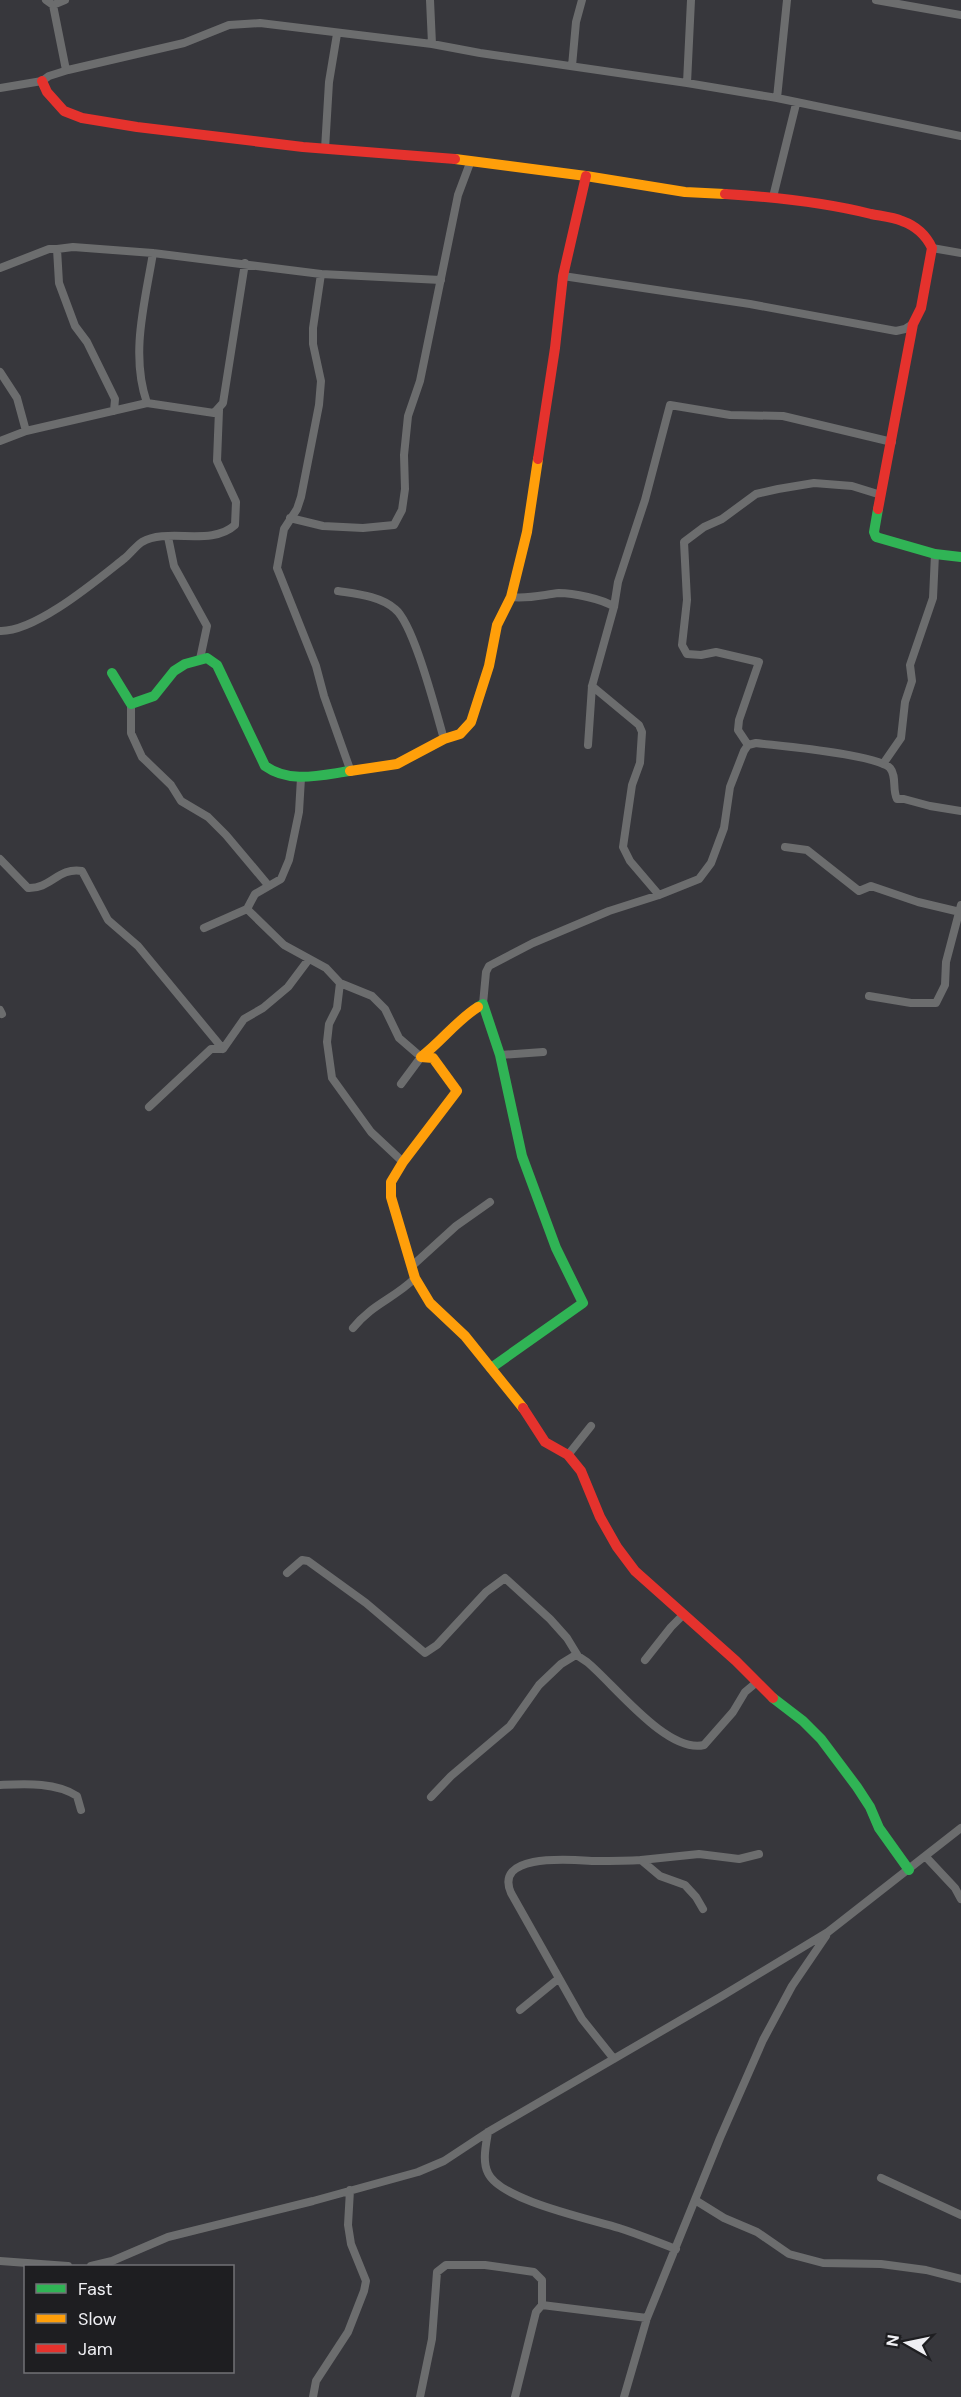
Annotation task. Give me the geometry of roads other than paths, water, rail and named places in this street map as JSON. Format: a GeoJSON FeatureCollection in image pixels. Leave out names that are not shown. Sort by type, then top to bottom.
{"type":"FeatureCollection","features":[{"type":"Feature","properties":{"kind":"street"},"geometry":{"type":"LineString","coordinates":[[65,0],[50,2],[66,70]]}},
{"type":"Feature","properties":{"kind":"street"},"geometry":{"type":"LineString","coordinates":[[430,0],[432,44]]}},
{"type":"Feature","properties":{"kind":"street"},"geometry":{"type":"LineString","coordinates":[[572,66],[576,22],[582,0]]}},
{"type":"Feature","properties":{"kind":"street"},"geometry":{"type":"LineString","coordinates":[[687,83],[691,0]]}},
{"type":"Feature","properties":{"kind":"street"},"geometry":{"type":"LineString","coordinates":[[777,98],[787,0]]}},
{"type":"Feature","properties":{"kind":"street"},"geometry":{"type":"LineString","coordinates":[[876,0],[961,15]]}},
{"type":"Feature","properties":{"kind":"street"},"geometry":{"type":"LineString","coordinates":[[0,88],[42,81],[66,70],[184,43],[229,25],[260,23],[432,44],[687,83],[777,98],[796,104],[961,136]]}},
{"type":"Feature","properties":{"kind":"street"},"geometry":{"type":"LineString","coordinates":[[325,149],[329,82],[337,34]]}},
{"type":"Feature","properties":{"kind":"street"},"geometry":{"type":"LineString","coordinates":[[42,81],[47,92],[64,111],[82,118],[325,149],[453,159],[470,163],[586,176],[685,192],[773,197],[843,207],[903,221],[920,231],[928,239],[932,248],[921,308],[913,324],[874,532],[876,537],[935,554],[961,557]]}},
{"type":"Feature","properties":{"kind":"street"},"geometry":{"type":"LineString","coordinates":[[773,197],[796,104]]}},
{"type":"Feature","properties":{"kind":"street"},"geometry":{"type":"LineString","coordinates":[[290,518],[323,526],[363,528],[394,525],[402,510],[408,416],[420,381],[458,195],[470,163]]}},
{"type":"Feature","properties":{"kind":"street"},"geometry":{"type":"LineString","coordinates":[[131,704],[154,696],[174,671],[200,659],[211,660],[217,665],[265,766],[276,774],[301,778],[397,764],[444,739],[460,734],[471,722],[489,666],[497,625],[511,597],[526,532],[555,348],[563,276],[586,176]]}},
{"type":"Feature","properties":{"kind":"street"},"geometry":{"type":"LineString","coordinates":[[0,268],[49,249],[73,247],[245,263],[321,274],[441,280]]}},
{"type":"Feature","properties":{"kind":"street"},"geometry":{"type":"LineString","coordinates":[[932,248],[961,253]]}},
{"type":"Feature","properties":{"kind":"street"},"geometry":{"type":"LineString","coordinates":[[57,249],[59,283],[75,326],[87,342],[115,399],[114,411]]}},
{"type":"Feature","properties":{"kind":"street"},"geometry":{"type":"LineString","coordinates":[[147,403],[141,386],[139,346],[153,253]]}},
{"type":"Feature","properties":{"kind":"street"},"geometry":{"type":"LineString","coordinates":[[0,441],[26,431],[147,403],[214,413],[219,410],[224,403],[245,263]]}},
{"type":"Feature","properties":{"kind":"street"},"geometry":{"type":"LineString","coordinates":[[321,274],[313,328],[313,344],[321,381],[320,405],[300,497],[297,508],[284,528],[277,568],[316,666],[351,772]]}},
{"type":"Feature","properties":{"kind":"street"},"geometry":{"type":"LineString","coordinates":[[563,276],[750,304],[896,331],[913,324]]}},
{"type":"Feature","properties":{"kind":"street"},"geometry":{"type":"LineString","coordinates":[[0,372],[17,398],[26,431]]}},
{"type":"Feature","properties":{"kind":"street"},"geometry":{"type":"LineString","coordinates":[[588,745],[592,686],[614,607],[618,582],[645,500],[670,405],[730,415],[783,416],[892,442]]}},
{"type":"Feature","properties":{"kind":"street"},"geometry":{"type":"LineString","coordinates":[[0,631],[11,631],[34,622],[65,604],[144,541],[168,537],[216,535],[226,533],[235,525],[236,502],[217,461],[219,410]]}},
{"type":"Feature","properties":{"kind":"street"},"geometry":{"type":"LineString","coordinates":[[748,745],[738,730],[739,720],[759,662],[716,652],[701,656],[687,654],[682,645],[687,600],[684,542],[756,494],[814,483],[852,486],[881,495]]}},
{"type":"Feature","properties":{"kind":"street"},"geometry":{"type":"LineString","coordinates":[[168,537],[174,566],[207,626],[200,659]]}},
{"type":"Feature","properties":{"kind":"street"},"geometry":{"type":"LineString","coordinates":[[883,764],[901,738],[905,702],[912,681],[910,665],[933,598],[935,554]]}},
{"type":"Feature","properties":{"kind":"street"},"geometry":{"type":"LineString","coordinates":[[338,591],[383,601],[397,610],[413,641],[444,739]]}},
{"type":"Feature","properties":{"kind":"street"},"geometry":{"type":"LineString","coordinates":[[511,597],[524,599],[561,593],[602,601],[614,607]]}},
{"type":"Feature","properties":{"kind":"street"},"geometry":{"type":"LineString","coordinates":[[112,673],[131,704],[131,733],[142,757],[171,785],[181,801],[208,817],[226,835],[268,885]]}},
{"type":"Feature","properties":{"kind":"street"},"geometry":{"type":"LineString","coordinates":[[592,686],[639,724],[642,732],[640,763],[632,785],[624,847],[630,861],[659,896]]}},
{"type":"Feature","properties":{"kind":"street"},"geometry":{"type":"LineString","coordinates":[[491,1368],[583,1303],[556,1248],[522,1156],[500,1054],[483,1004],[486,972],[489,966],[533,943],[609,911],[659,896],[699,879],[711,863],[724,828],[730,787],[748,745],[756,743],[851,755],[883,764],[892,771],[897,799],[961,811]]}},
{"type":"Feature","properties":{"kind":"street"},"geometry":{"type":"LineString","coordinates":[[204,928],[247,909],[255,894],[281,879],[289,860],[299,812],[301,778]]}},
{"type":"Feature","properties":{"kind":"street"},"geometry":{"type":"LineString","coordinates":[[785,847],[807,850],[859,891],[870,886],[918,902],[960,908],[946,962],[945,985],[936,1003],[911,1003],[869,996]]}},
{"type":"Feature","properties":{"kind":"street"},"geometry":{"type":"LineString","coordinates":[[0,859],[28,888],[40,889],[63,872],[72,869],[82,871],[108,920],[138,946],[223,1049]]}},
{"type":"Feature","properties":{"kind":"street"},"geometry":{"type":"LineString","coordinates":[[247,909],[284,945],[326,968],[340,983],[372,996],[385,1009],[399,1038],[421,1057],[433,1058],[457,1092],[403,1162],[391,1182],[391,1197],[402,1230],[406,1252],[415,1278],[430,1303],[465,1336],[522,1407],[545,1442],[568,1455],[581,1470],[600,1516],[617,1547],[635,1571],[780,1705],[803,1721],[821,1739],[870,1807],[879,1828],[909,1870]]}},
{"type":"Feature","properties":{"kind":"street"},"geometry":{"type":"LineString","coordinates":[[223,1049],[244,1019],[263,1008],[288,987],[309,959]]}},
{"type":"Feature","properties":{"kind":"street"},"geometry":{"type":"LineString","coordinates":[[340,983],[337,1008],[329,1024],[327,1042],[332,1078],[371,1132],[403,1162]]}},
{"type":"Feature","properties":{"kind":"street"},"geometry":{"type":"LineString","coordinates":[[401,1084],[421,1057],[437,1045],[460,1019],[483,1004]]}},
{"type":"Feature","properties":{"kind":"street"},"geometry":{"type":"LineString","coordinates":[[149,1107],[211,1049],[223,1049]]}},
{"type":"Feature","properties":{"kind":"street"},"geometry":{"type":"LineString","coordinates":[[500,1054],[543,1052]]}},
{"type":"Feature","properties":{"kind":"street"},"geometry":{"type":"LineString","coordinates":[[412,1266],[456,1226],[490,1202]]}},
{"type":"Feature","properties":{"kind":"street"},"geometry":{"type":"LineString","coordinates":[[353,1328],[364,1314],[415,1278]]}},
{"type":"Feature","properties":{"kind":"street"},"geometry":{"type":"LineString","coordinates":[[568,1455],[591,1426]]}},
{"type":"Feature","properties":{"kind":"street"},"geometry":{"type":"LineString","coordinates":[[287,1573],[302,1560],[308,1561],[366,1603],[425,1653],[437,1645],[486,1592],[505,1578],[556,1625],[578,1656],[603,1675],[650,1724],[683,1744],[704,1745],[718,1726],[733,1712],[745,1692],[757,1682]]}},
{"type":"Feature","properties":{"kind":"street"},"geometry":{"type":"LineString","coordinates":[[645,1660],[684,1614]]}},
{"type":"Feature","properties":{"kind":"street"},"geometry":{"type":"LineString","coordinates":[[431,1797],[451,1776],[510,1726],[539,1685],[570,1657],[578,1656]]}},
{"type":"Feature","properties":{"kind":"street"},"geometry":{"type":"LineString","coordinates":[[0,1785],[61,1788],[77,1796],[81,1810]]}},
{"type":"Feature","properties":{"kind":"street"},"geometry":{"type":"LineString","coordinates":[[95,2265],[112,2261],[168,2237],[431,2167],[828,1932],[961,1828]]}},
{"type":"Feature","properties":{"kind":"street"},"geometry":{"type":"LineString","coordinates":[[614,2059],[582,2019],[558,1979],[508,1885],[508,1878],[515,1869],[540,1861],[641,1860],[699,1854],[739,1859],[759,1854]]}},
{"type":"Feature","properties":{"kind":"street"},"geometry":{"type":"LineString","coordinates":[[926,1857],[955,1888],[961,1899]]}},
{"type":"Feature","properties":{"kind":"street"},"geometry":{"type":"LineString","coordinates":[[641,1860],[660,1876],[685,1885],[703,1909]]}},
{"type":"Feature","properties":{"kind":"street"},"geometry":{"type":"LineString","coordinates":[[624,2397],[647,2318],[763,2040],[792,1986],[828,1932]]}},
{"type":"Feature","properties":{"kind":"street"},"geometry":{"type":"LineString","coordinates":[[520,2010],[558,1979]]}},
{"type":"Feature","properties":{"kind":"street"},"geometry":{"type":"LineString","coordinates":[[488,2132],[486,2166],[488,2174],[498,2186],[531,2202],[619,2228],[676,2249]]}},
{"type":"Feature","properties":{"kind":"street"},"geometry":{"type":"LineString","coordinates":[[881,2178],[961,2215]]}},
{"type":"Feature","properties":{"kind":"street"},"geometry":{"type":"LineString","coordinates":[[313,2397],[316,2382],[348,2332],[366,2281],[351,2244],[348,2225],[350,2190]]}},
{"type":"Feature","properties":{"kind":"street"},"geometry":{"type":"LineString","coordinates":[[695,2200],[724,2218],[757,2232],[789,2254],[823,2263],[881,2264],[926,2270],[961,2279]]}},
{"type":"Feature","properties":{"kind":"street"},"geometry":{"type":"LineString","coordinates":[[0,2261],[54,2265]]}},
{"type":"Feature","properties":{"kind":"street"},"geometry":{"type":"LineString","coordinates":[[420,2397],[432,2339],[437,2277],[440,2268],[456,2264],[485,2265],[534,2272],[542,2280],[542,2305],[533,2320],[515,2397]]}},
{"type":"Feature","properties":{"kind":"street"},"geometry":{"type":"LineString","coordinates":[[542,2305],[647,2318]]}}]}
